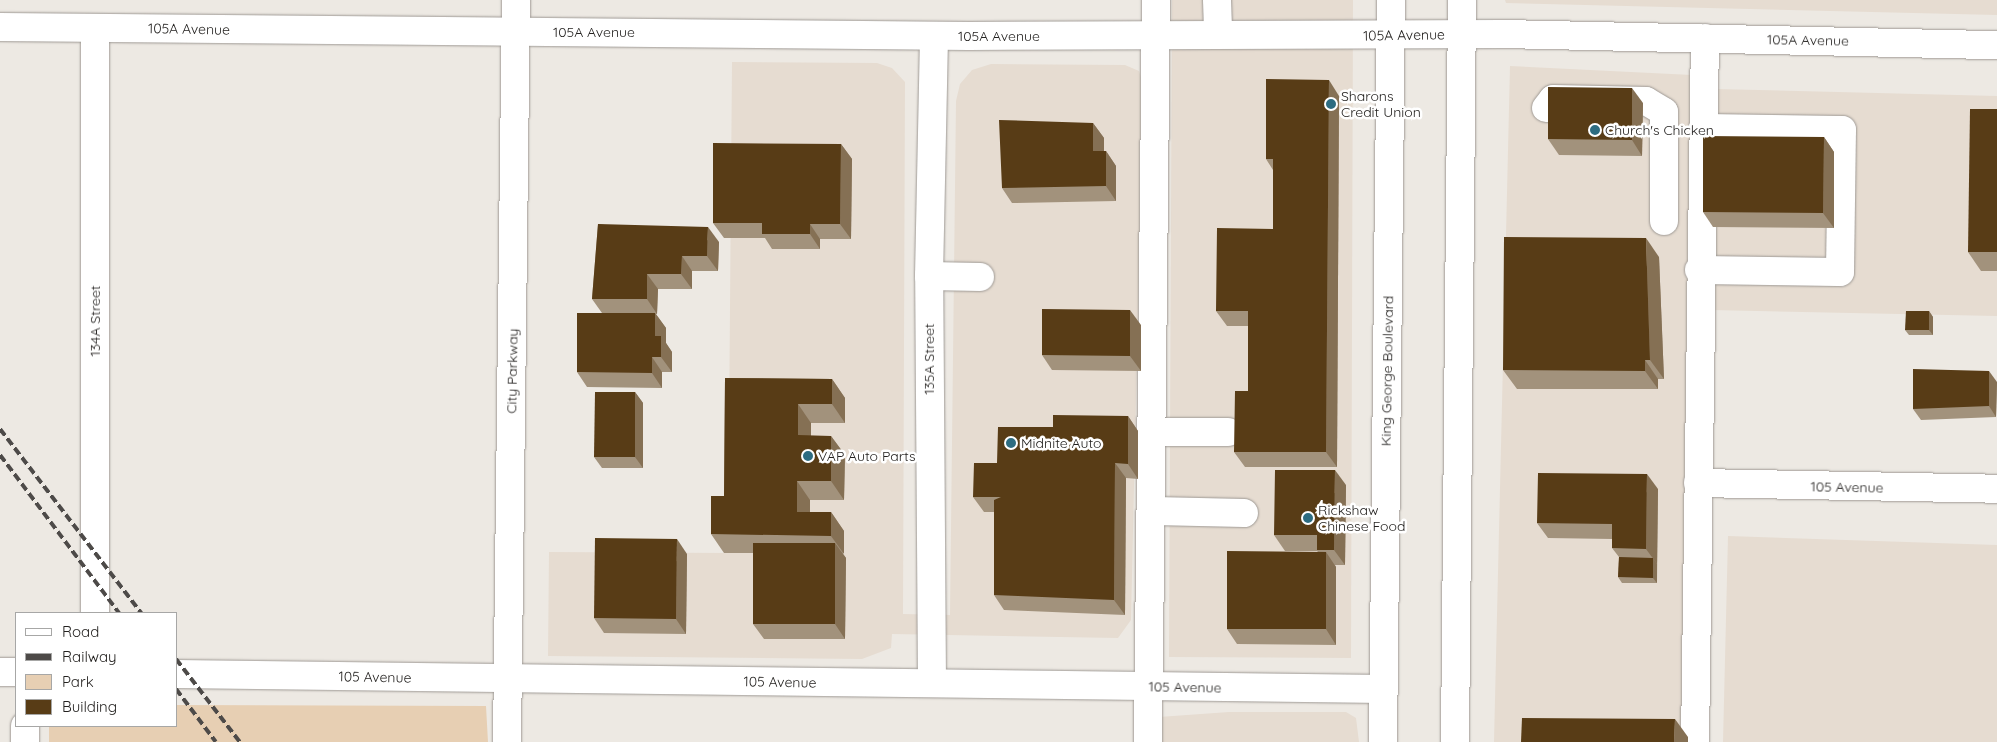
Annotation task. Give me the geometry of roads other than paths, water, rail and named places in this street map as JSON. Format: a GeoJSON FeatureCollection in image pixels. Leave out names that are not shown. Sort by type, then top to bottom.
{"type":"FeatureCollection","features":[{"type":"Feature","properties":{"kind":"street","name":"City Parkway"},"geometry":{"type":"LineString","coordinates":[[507,742],[516,0]]}},
{"type":"Feature","properties":{"kind":"street"},"geometry":{"type":"LineString","coordinates":[[1148,742],[1154,511],[1156,0]]}},
{"type":"Feature","properties":{"kind":"street"},"geometry":{"type":"LineString","coordinates":[[1217,0],[1218,34]]}},
{"type":"Feature","properties":{"kind":"street","name":"King George Boulevard"},"geometry":{"type":"LineString","coordinates":[[1383,742],[1391,0]]}},
{"type":"Feature","properties":{"kind":"street"},"geometry":{"type":"LineString","coordinates":[[1455,742],[1462,0]]}},
{"type":"Feature","properties":{"kind":"street","name":"105A Avenue"},"geometry":{"type":"LineString","coordinates":[[0,27],[934,36],[1156,33],[1461,34],[1997,44]]}},
{"type":"Feature","properties":{"kind":"street","name":"134A Street"},"geometry":{"type":"LineString","coordinates":[[95,28],[95,612]]}},
{"type":"Feature","properties":{"kind":"street","name":"135A Street"},"geometry":{"type":"LineString","coordinates":[[932,683],[929,276],[934,36]]}},
{"type":"Feature","properties":{"kind":"street"},"geometry":{"type":"LineString","coordinates":[[1695,742],[1699,270],[1705,38]]}},
{"type":"Feature","properties":{"kind":"street"},"geometry":{"type":"LineString","coordinates":[[1546,108],[1554,99],[1646,101],[1664,112],[1664,221]]}},
{"type":"Feature","properties":{"kind":"street"},"geometry":{"type":"LineString","coordinates":[[1699,270],[1840,272],[1842,130],[1702,128]]}},
{"type":"Feature","properties":{"kind":"street"},"geometry":{"type":"LineString","coordinates":[[929,276],[980,277]]}},
{"type":"Feature","properties":{"kind":"street"},"geometry":{"type":"LineString","coordinates":[[1154,432],[1228,432]]}},
{"type":"Feature","properties":{"kind":"street","name":"105 Avenue"},"geometry":{"type":"LineString","coordinates":[[1698,483],[1997,489]]}},
{"type":"Feature","properties":{"kind":"street"},"geometry":{"type":"LineString","coordinates":[[1154,511],[1244,513]]}},
{"type":"Feature","properties":{"kind":"street"},"geometry":{"type":"LineString","coordinates":[[0,672],[15,672]]}},
{"type":"Feature","properties":{"kind":"street","name":"105 Avenue"},"geometry":{"type":"LineString","coordinates":[[178,674],[1384,689]]}},
{"type":"Feature","properties":{"kind":"street"},"geometry":{"type":"LineString","coordinates":[[25,727],[25,742]]}},
{"type":"Feature","properties":{"kind":"railway"},"geometry":{"type":"LineString","coordinates":[[0,429],[140,612]]}},
{"type":"Feature","properties":{"kind":"railway"},"geometry":{"type":"LineString","coordinates":[[0,455],[118,612]]}},
{"type":"Feature","properties":{"kind":"railway"},"geometry":{"type":"LineString","coordinates":[[178,662],[240,742]]}},
{"type":"Feature","properties":{"kind":"railway"},"geometry":{"type":"LineString","coordinates":[[178,692],[216,742]]}},
{"type":"Feature","properties":{"kind":"place","name":"Sharons Credit Union"},"geometry":{"type":"Point","coordinates":[1331,104]}},
{"type":"Feature","properties":{"kind":"place","name":"Church's Chicken"},"geometry":{"type":"Point","coordinates":[1595,130]}},
{"type":"Feature","properties":{"kind":"place","name":"Midnite Auto"},"geometry":{"type":"Point","coordinates":[1011,443]}},
{"type":"Feature","properties":{"kind":"place","name":"VAP Auto Parts"},"geometry":{"type":"Point","coordinates":[808,456]}},
{"type":"Feature","properties":{"kind":"place","name":"Rickshaw Chinese Food"},"geometry":{"type":"Point","coordinates":[1308,518]}}]}
